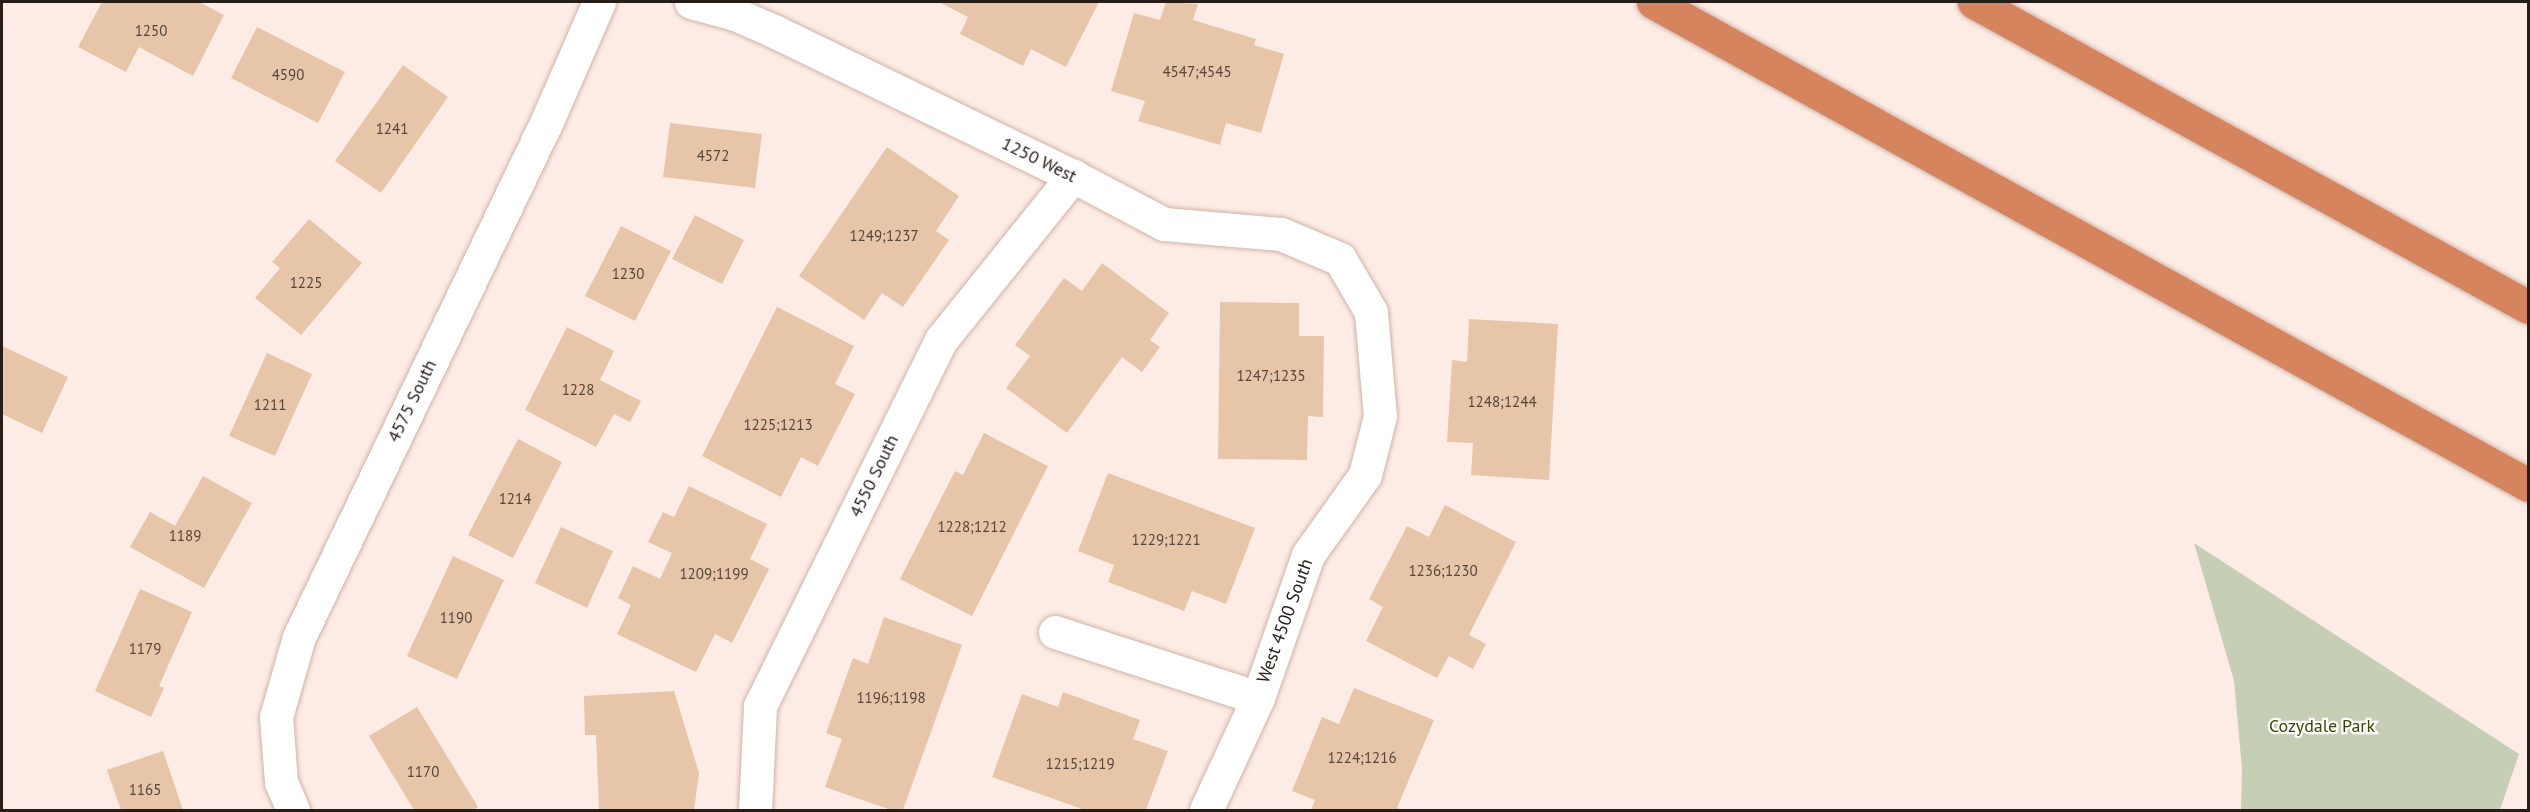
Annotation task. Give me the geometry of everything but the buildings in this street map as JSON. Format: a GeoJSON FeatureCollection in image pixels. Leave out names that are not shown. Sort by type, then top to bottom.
{"type":"FeatureCollection","features":[{"type":"Feature","properties":{"kind":"highway"},"geometry":{"type":"LineString","coordinates":[[1653,2],[2529,485]]}},
{"type":"Feature","properties":{"kind":"highway"},"geometry":{"type":"LineString","coordinates":[[1974,2],[2529,307]]}},
{"type":"Feature","properties":{"kind":"street","name":"4575 South"},"geometry":{"type":"LineString","coordinates":[[293,810],[281,782],[276,717],[299,637],[547,121],[599,2]]}},
{"type":"Feature","properties":{"kind":"street","name":"1250 West"},"geometry":{"type":"LineString","coordinates":[[692,2],[735,14],[776,32],[1073,176],[1164,224],[1281,234],[1340,259],[1371,312]]}},
{"type":"Feature","properties":{"kind":"street","name":"4550 South"},"geometry":{"type":"LineString","coordinates":[[755,810],[760,706],[941,340],[1073,176]]}},
{"type":"Feature","properties":{"kind":"street","name":"West 4500 South"},"geometry":{"type":"LineString","coordinates":[[1206,810],[1258,698],[1308,555],[1365,475],[1380,416],[1371,312]]}},
{"type":"Feature","properties":{"kind":"street","name":"West 4500 South"},"geometry":{"type":"LineString","coordinates":[[1055,633],[1258,698]]}},
{"type":"Feature","properties":{"kind":"green space","name":"Cozydale Park"},"geometry":{"type":"Polygon","coordinates":[[[2194,543],[2519,754],[2500,810],[2241,810],[2242,769],[2234,681],[2194,543]]]}}]}
